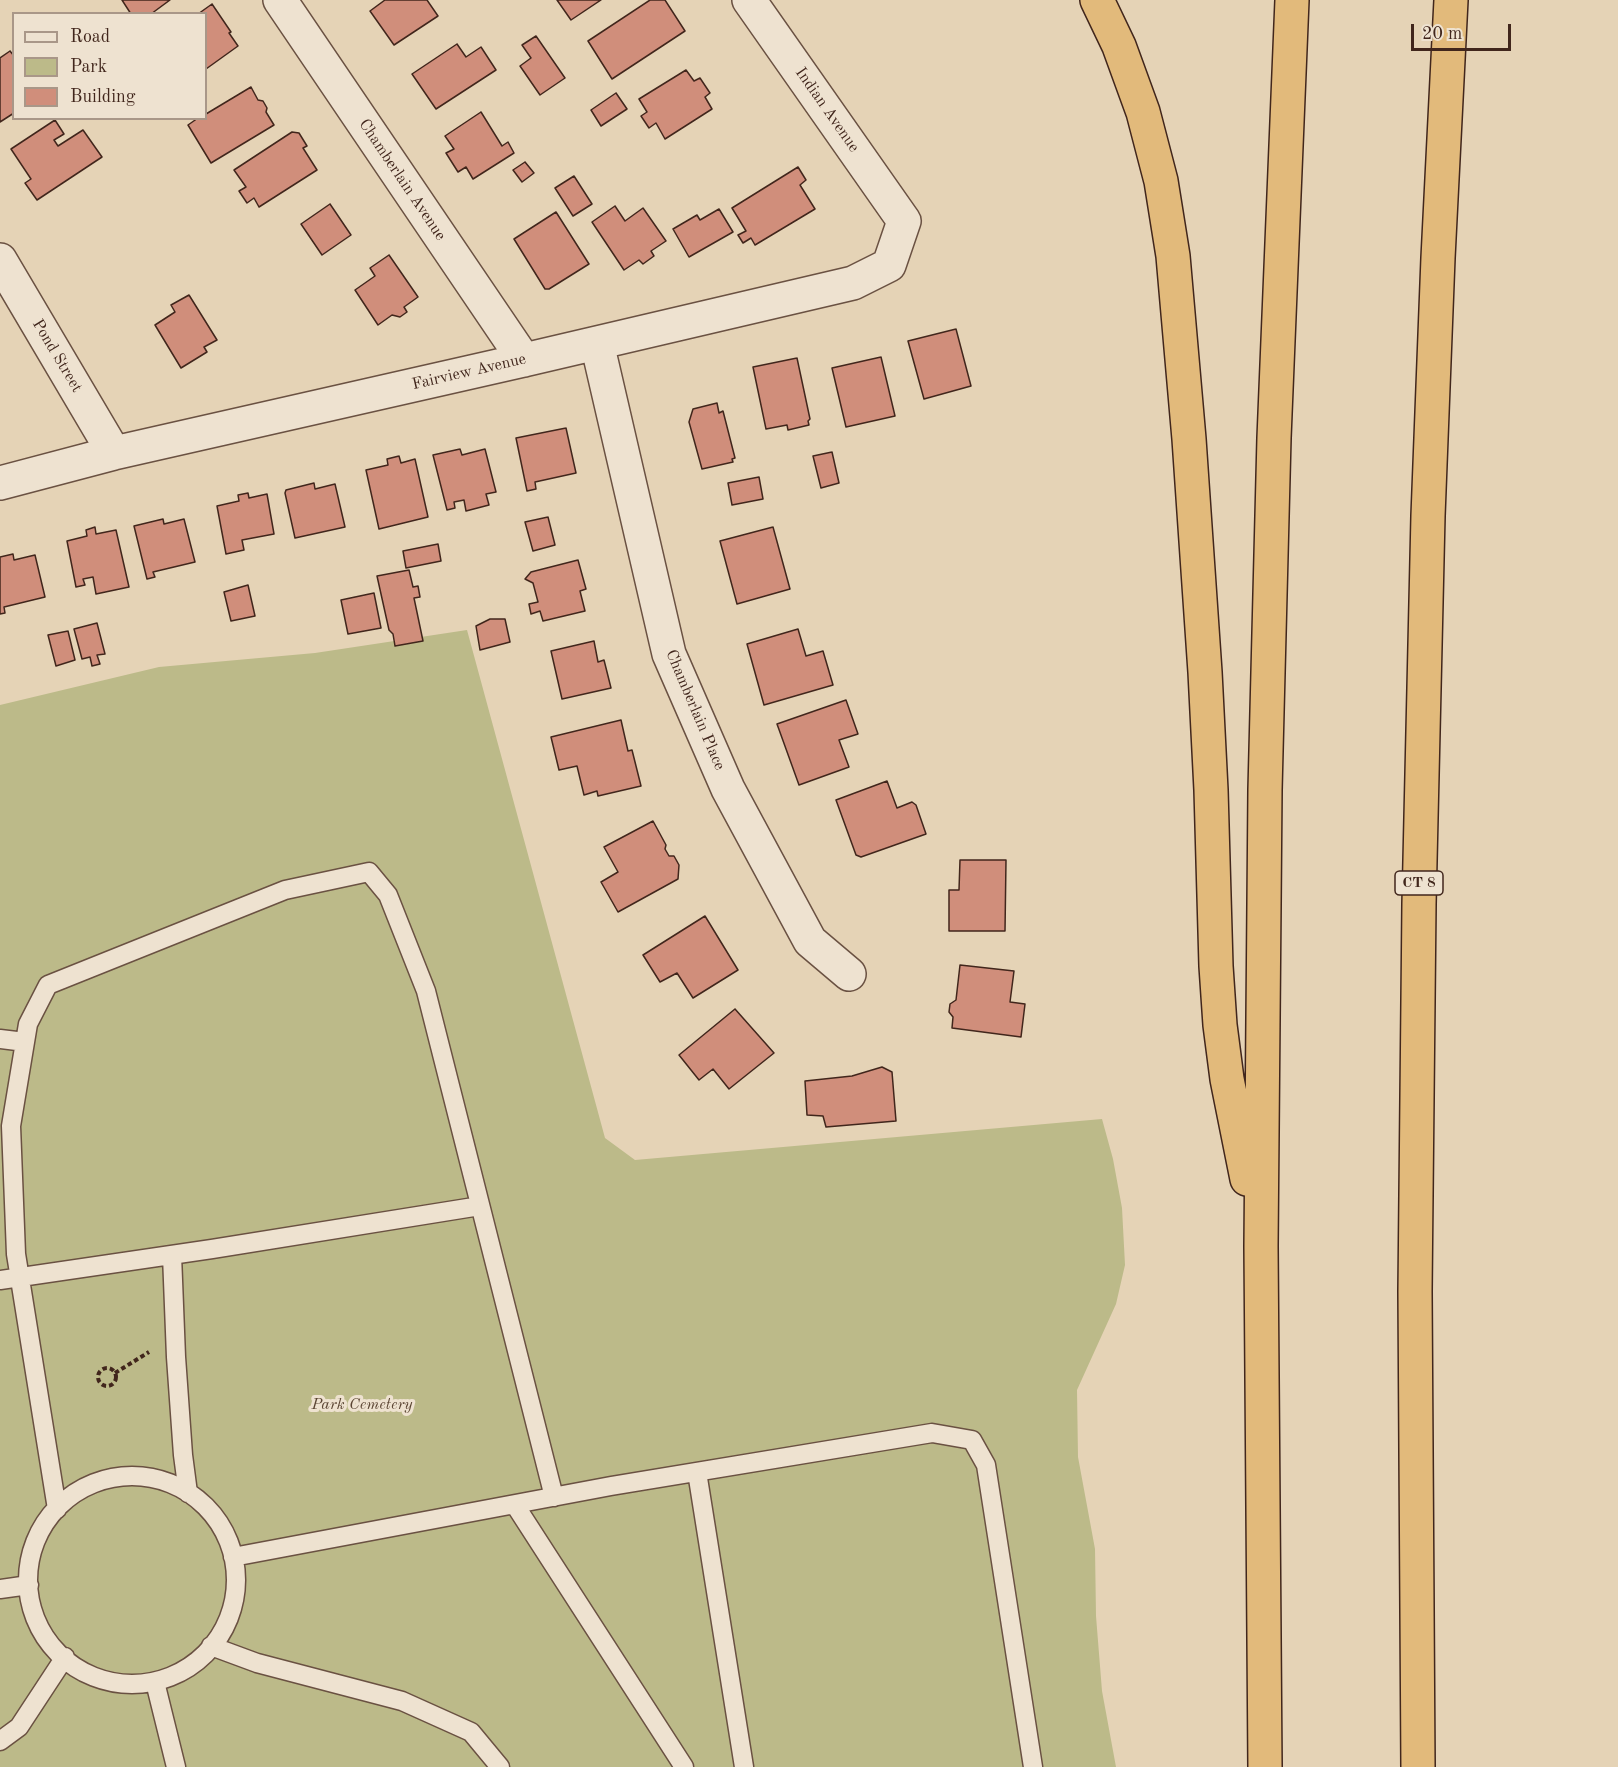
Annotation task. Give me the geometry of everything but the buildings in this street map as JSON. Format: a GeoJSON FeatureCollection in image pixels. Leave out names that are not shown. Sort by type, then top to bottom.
{"type":"FeatureCollection","features":[{"type":"Feature","properties":{"kind":"highway"},"geometry":{"type":"LineString","coordinates":[[1097,0],[1119,46],[1143,112],[1161,182],[1173,256],[1190,439],[1203,639],[1220,1025],[1227,1079],[1261,1246]]}},
{"type":"Feature","properties":{"kind":"highway"},"geometry":{"type":"LineString","coordinates":[[1265,1767],[1261,1246],[1265,790],[1277,336],[1292,0]]}},
{"type":"Feature","properties":{"kind":"highway","name":"CT 8"},"geometry":{"type":"LineString","coordinates":[[1418,1767],[1415,1292],[1419,904],[1428,516],[1451,0]]}},
{"type":"Feature","properties":{"kind":"street","name":"Chamberlain Avenue"},"geometry":{"type":"LineString","coordinates":[[280,0],[524,360]]}},
{"type":"Feature","properties":{"kind":"street","name":"Indian Avenue"},"geometry":{"type":"LineString","coordinates":[[749,0],[904,221]]}},
{"type":"Feature","properties":{"kind":"street","name":"Fairview Avenue"},"geometry":{"type":"LineString","coordinates":[[0,483],[114,453],[853,283],[889,265],[904,221]]}},
{"type":"Feature","properties":{"kind":"street","name":"Pond Street"},"geometry":{"type":"LineString","coordinates":[[0,260],[114,453]]}},
{"type":"Feature","properties":{"kind":"street","name":"Chamberlain Place"},"geometry":{"type":"LineString","coordinates":[[597,343],[669,654],[728,789],[810,941],[849,974]]}},
{"type":"Feature","properties":{"kind":"lane"},"geometry":{"type":"LineString","coordinates":[[57,1509],[16,1254],[10,1126],[28,1024],[48,985],[285,890],[369,872],[388,895],[426,991],[554,1497]]}},
{"type":"Feature","properties":{"kind":"lane"},"geometry":{"type":"LineString","coordinates":[[0,1039],[25,1042]]}},
{"type":"Feature","properties":{"kind":"lane"},"geometry":{"type":"LineString","coordinates":[[0,1280],[480,1206]]}},
{"type":"Feature","properties":{"kind":"lane"},"geometry":{"type":"LineString","coordinates":[[172,1255],[175,1336],[183,1455],[188,1493]]}},
{"type":"Feature","properties":{"kind":"lane"},"geometry":{"type":"LineString","coordinates":[[233,1557],[554,1497],[932,1433],[972,1440],[986,1465],[1033,1767]]}},
{"type":"Feature","properties":{"kind":"lane"},"geometry":{"type":"LineString","coordinates":[[697,1472],[744,1767]]}},
{"type":"Feature","properties":{"kind":"lane"},"geometry":{"type":"LineString","coordinates":[[136,1475],[178,1485],[213,1511],[233,1557],[237,1593],[222,1634],[194,1665],[155,1682],[113,1683],[74,1667],[44,1637],[30,1603],[28,1564],[40,1528],[57,1509],[65,1499],[98,1480],[136,1475]]}},
{"type":"Feature","properties":{"kind":"lane"},"geometry":{"type":"LineString","coordinates":[[514,1505],[684,1767]]}},
{"type":"Feature","properties":{"kind":"lane"},"geometry":{"type":"LineString","coordinates":[[0,1589],[29,1585]]}},
{"type":"Feature","properties":{"kind":"lane"},"geometry":{"type":"LineString","coordinates":[[211,1646],[257,1664],[402,1701],[471,1732],[500,1767]]}},
{"type":"Feature","properties":{"kind":"lane"},"geometry":{"type":"LineString","coordinates":[[0,1741],[19,1727],[64,1658]]}},
{"type":"Feature","properties":{"kind":"lane"},"geometry":{"type":"LineString","coordinates":[[155,1682],[176,1767]]}},
{"type":"Feature","properties":{"kind":"path"},"geometry":{"type":"LineString","coordinates":[[115,1373],[175,1336]]}},
{"type":"Feature","properties":{"kind":"path"},"geometry":{"type":"LineString","coordinates":[[108,1368],[115,1373],[115,1381],[110,1386],[102,1385],[98,1380],[97,1376],[102,1369],[108,1368]]}},
{"type":"Feature","properties":{"kind":"green space","name":"Park Cemetery"},"geometry":{"type":"Polygon","coordinates":[[[467,630],[605,1138],[635,1160],[1102,1119],[1113,1159],[1122,1208],[1125,1265],[1116,1304],[1077,1390],[1078,1457],[1095,1549],[1096,1616],[1102,1691],[1116,1767],[0,1767],[0,705],[159,667],[315,653],[467,630]]]}}]}
